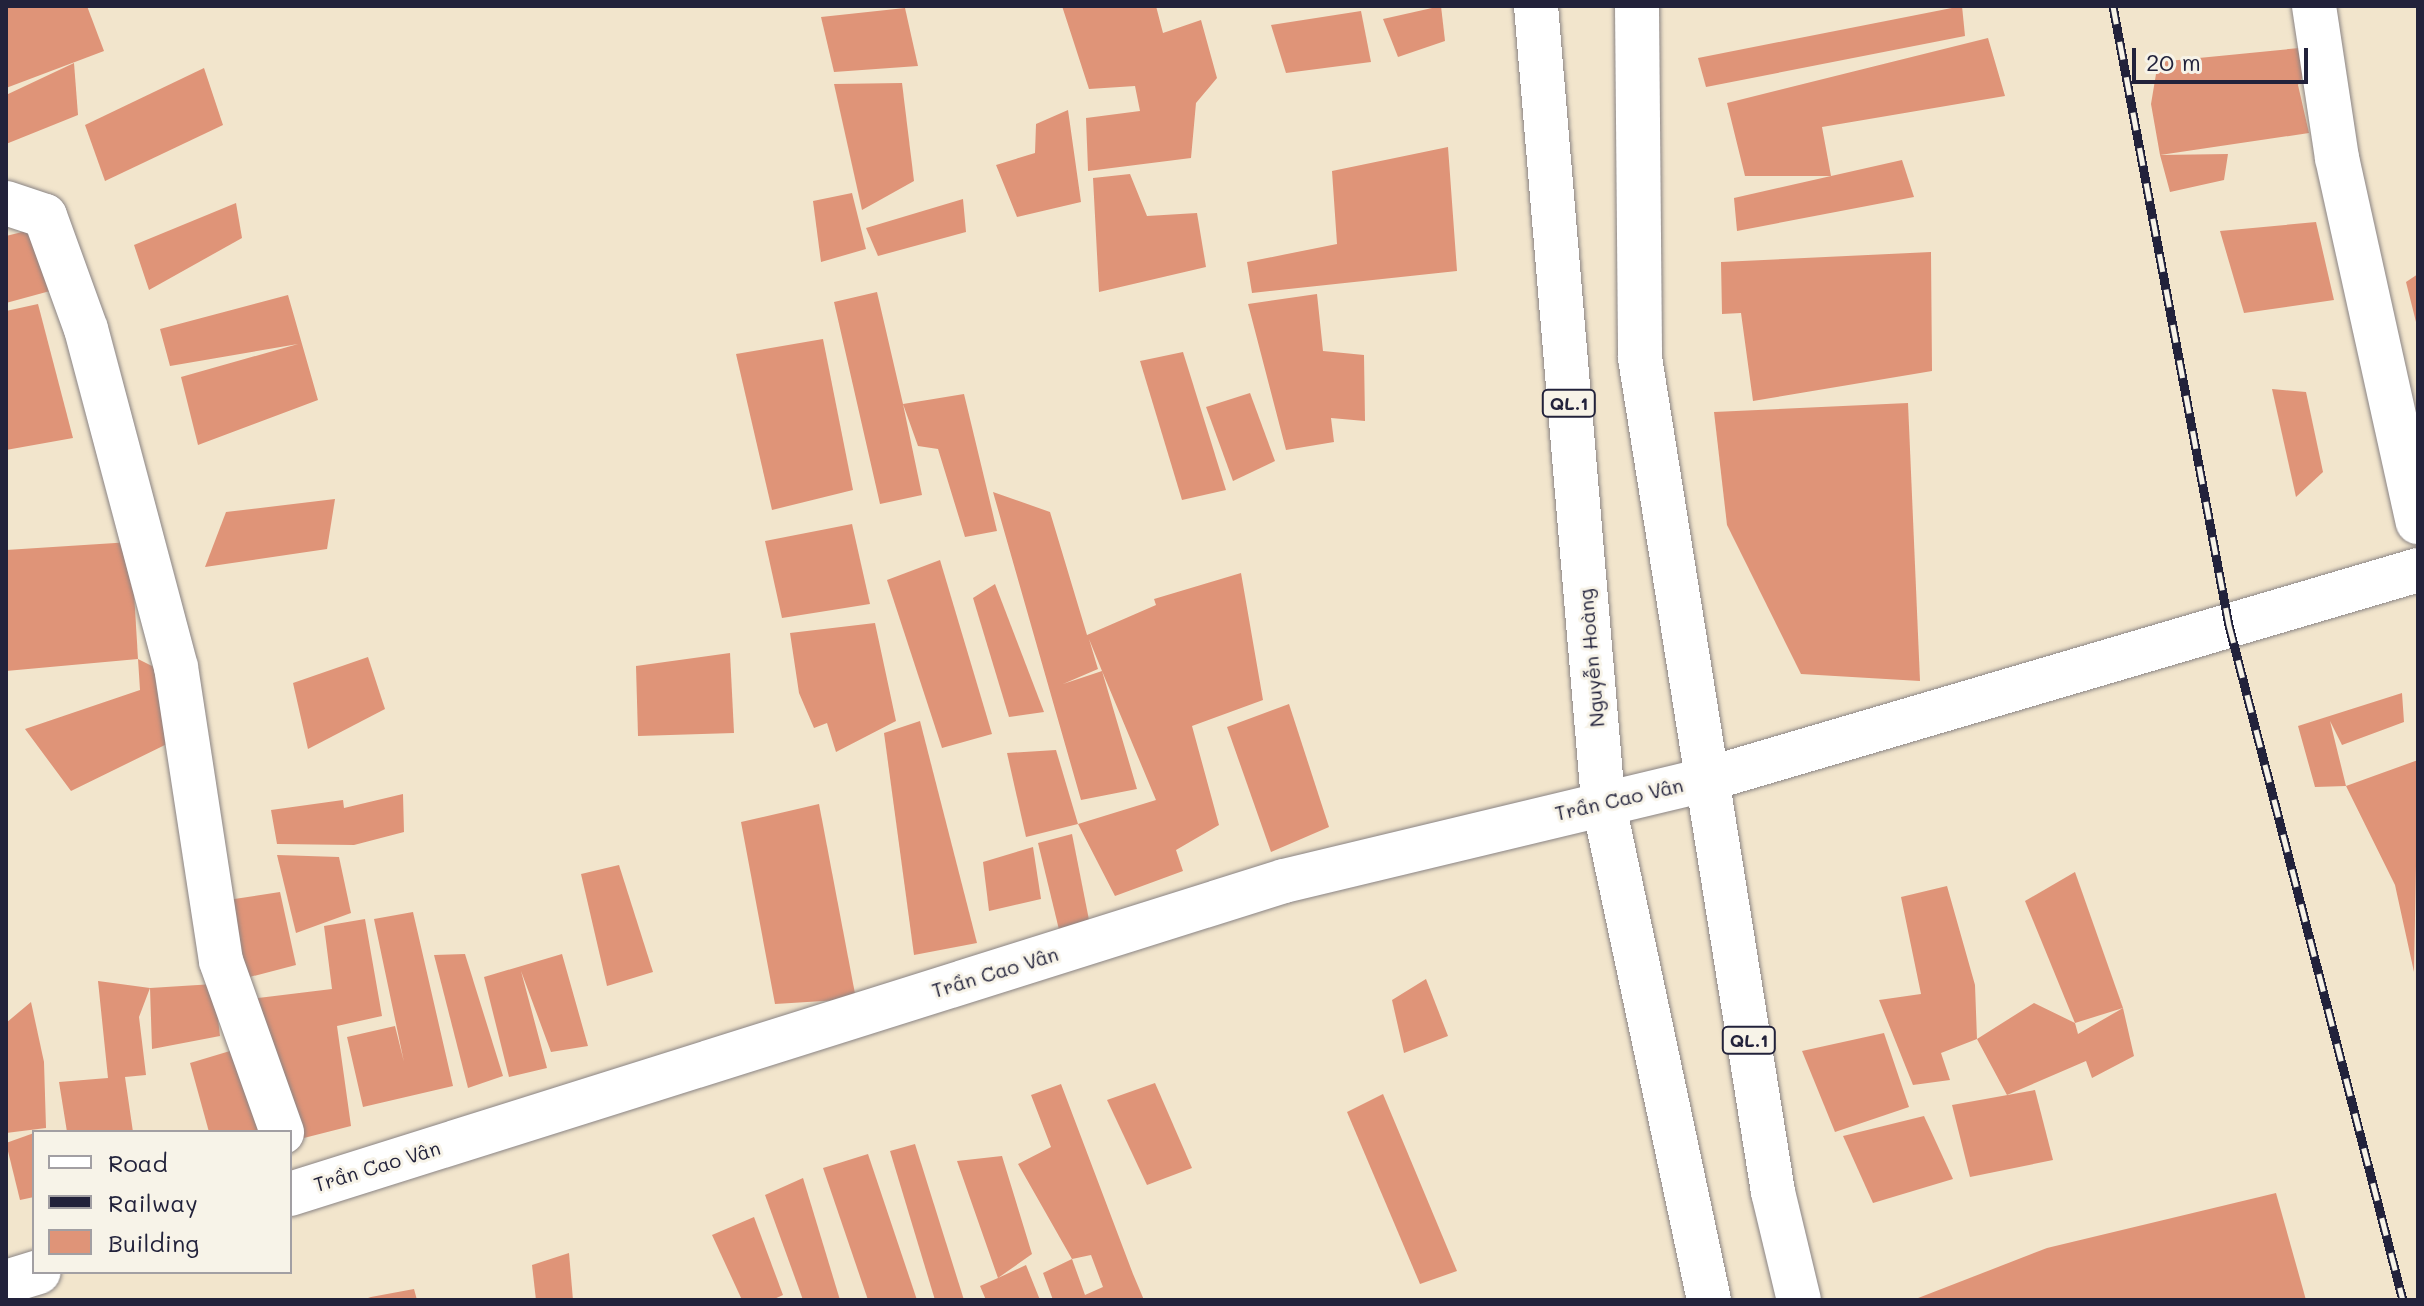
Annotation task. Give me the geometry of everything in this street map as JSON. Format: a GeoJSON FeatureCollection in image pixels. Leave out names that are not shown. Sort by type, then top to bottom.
{"type":"FeatureCollection","features":[{"type":"Feature","properties":{"kind":"main road","name":"Nguyễn Hoàng"},"geometry":{"type":"LineString","coordinates":[[1536,6],[1603,801],[1709,1300]]}},
{"type":"Feature","properties":{"kind":"main road","name":"QL.1"},"geometry":{"type":"LineString","coordinates":[[1637,6],[1640,358],[1773,1192],[1799,1300]]}},
{"type":"Feature","properties":{"kind":"main road"},"geometry":{"type":"LineString","coordinates":[[2314,6],[2337,158],[2418,522]]}},
{"type":"Feature","properties":{"kind":"main road"},"geometry":{"type":"LineString","coordinates":[[6,203],[45,216],[86,329],[176,667],[221,961],[281,1130]]}},
{"type":"Feature","properties":{"kind":"main road","name":"Trần Cao Vân"},"geometry":{"type":"LineString","coordinates":[[294,1179],[1284,881],[1603,801],[1708,779],[2418,570]]}},
{"type":"Feature","properties":{"kind":"main road"},"geometry":{"type":"LineString","coordinates":[[6,1282],[32,1274]]}},
{"type":"Feature","properties":{"kind":"building"},"geometry":{"type":"Polygon","coordinates":[[[6,6],[87,6],[104,51],[6,88],[6,6]]]}},
{"type":"Feature","properties":{"kind":"building"},"geometry":{"type":"Polygon","coordinates":[[[1062,6],[1156,6],[1163,33],[1201,20],[1217,78],[1196,103],[1191,158],[1088,171],[1086,118],[1140,111],[1135,86],[1089,89],[1062,6]]]}},
{"type":"Feature","properties":{"kind":"building"},"geometry":{"type":"Polygon","coordinates":[[[1441,6],[1445,41],[1398,57],[1383,19],[1441,6]]]}},
{"type":"Feature","properties":{"kind":"building"},"geometry":{"type":"Polygon","coordinates":[[[1962,6],[1965,36],[1706,87],[1698,58],[1962,6]]]}},
{"type":"Feature","properties":{"kind":"building"},"geometry":{"type":"Polygon","coordinates":[[[905,8],[918,66],[834,72],[821,17],[905,8]]]}},
{"type":"Feature","properties":{"kind":"building"},"geometry":{"type":"Polygon","coordinates":[[[1361,11],[1371,62],[1286,73],[1271,25],[1361,11]]]}},
{"type":"Feature","properties":{"kind":"building"},"geometry":{"type":"Polygon","coordinates":[[[1988,38],[2005,96],[1822,127],[1831,176],[1745,176],[1727,103],[1988,38]]]}},
{"type":"Feature","properties":{"kind":"building"},"geometry":{"type":"Polygon","coordinates":[[[2320,46],[2298,85],[2309,133],[2160,155],[2151,104],[2158,62],[2320,46]]]}},
{"type":"Feature","properties":{"kind":"building"},"geometry":{"type":"Polygon","coordinates":[[[74,63],[78,115],[6,144],[6,95],[74,63]]]}},
{"type":"Feature","properties":{"kind":"building"},"geometry":{"type":"Polygon","coordinates":[[[204,68],[223,125],[105,181],[85,125],[204,68]]]}},
{"type":"Feature","properties":{"kind":"building"},"geometry":{"type":"Polygon","coordinates":[[[902,83],[914,181],[862,210],[834,84],[902,83]]]}},
{"type":"Feature","properties":{"kind":"building"},"geometry":{"type":"Polygon","coordinates":[[[1068,110],[1081,202],[1017,217],[996,165],[1035,153],[1036,124],[1068,110]]]}},
{"type":"Feature","properties":{"kind":"building"},"geometry":{"type":"Polygon","coordinates":[[[1448,147],[1457,271],[1252,293],[1247,262],[1337,244],[1332,171],[1448,147]]]}},
{"type":"Feature","properties":{"kind":"building"},"geometry":{"type":"Polygon","coordinates":[[[2228,154],[2224,180],[2170,192],[2160,155],[2228,154]]]}},
{"type":"Feature","properties":{"kind":"building"},"geometry":{"type":"Polygon","coordinates":[[[1902,160],[1914,197],[1737,231],[1734,198],[1902,160]]]}},
{"type":"Feature","properties":{"kind":"building"},"geometry":{"type":"Polygon","coordinates":[[[1130,174],[1147,216],[1197,213],[1206,267],[1099,292],[1093,178],[1130,174]]]}},
{"type":"Feature","properties":{"kind":"building"},"geometry":{"type":"Polygon","coordinates":[[[852,193],[866,249],[821,262],[813,201],[852,193]]]}},
{"type":"Feature","properties":{"kind":"building"},"geometry":{"type":"Polygon","coordinates":[[[963,199],[966,232],[878,256],[866,228],[963,199]]]}},
{"type":"Feature","properties":{"kind":"building"},"geometry":{"type":"Polygon","coordinates":[[[236,203],[242,238],[149,290],[134,245],[236,203]]]}},
{"type":"Feature","properties":{"kind":"building"},"geometry":{"type":"Polygon","coordinates":[[[2316,222],[2334,300],[2244,313],[2220,231],[2316,222]]]}},
{"type":"Feature","properties":{"kind":"building"},"geometry":{"type":"Polygon","coordinates":[[[42,227],[50,291],[6,303],[6,236],[42,227]]]}},
{"type":"Feature","properties":{"kind":"building"},"geometry":{"type":"Polygon","coordinates":[[[1931,252],[1932,371],[1753,401],[1741,313],[1722,314],[1721,262],[1931,252]]]}},
{"type":"Feature","properties":{"kind":"building"},"geometry":{"type":"Polygon","coordinates":[[[2418,274],[2418,326],[2417,326],[2406,282],[2418,274]]]}},
{"type":"Feature","properties":{"kind":"building"},"geometry":{"type":"Polygon","coordinates":[[[877,292],[922,495],[880,504],[834,302],[877,292]]]}},
{"type":"Feature","properties":{"kind":"building"},"geometry":{"type":"Polygon","coordinates":[[[1317,294],[1323,351],[1364,355],[1365,421],[1331,418],[1334,442],[1286,450],[1248,304],[1317,294]]]}},
{"type":"Feature","properties":{"kind":"building"},"geometry":{"type":"Polygon","coordinates":[[[288,295],[318,400],[198,445],[181,377],[298,344],[170,366],[160,329],[288,295]]]}},
{"type":"Feature","properties":{"kind":"building"},"geometry":{"type":"Polygon","coordinates":[[[38,304],[73,438],[6,450],[6,311],[38,304]]]}},
{"type":"Feature","properties":{"kind":"building"},"geometry":{"type":"Polygon","coordinates":[[[823,339],[853,490],[772,510],[736,354],[823,339]]]}},
{"type":"Feature","properties":{"kind":"building"},"geometry":{"type":"Polygon","coordinates":[[[1183,352],[1226,490],[1182,500],[1140,361],[1183,352]]]}},
{"type":"Feature","properties":{"kind":"building"},"geometry":{"type":"Polygon","coordinates":[[[2272,389],[2306,392],[2323,472],[2296,497],[2272,389]]]}},
{"type":"Feature","properties":{"kind":"building"},"geometry":{"type":"Polygon","coordinates":[[[1250,393],[1275,461],[1233,481],[1206,407],[1250,393]]]}},
{"type":"Feature","properties":{"kind":"building"},"geometry":{"type":"Polygon","coordinates":[[[964,394],[997,531],[965,537],[938,449],[918,446],[903,404],[964,394]]]}},
{"type":"Feature","properties":{"kind":"building"},"geometry":{"type":"Polygon","coordinates":[[[1908,403],[1920,681],[1801,674],[1727,525],[1714,412],[1908,403]]]}},
{"type":"Feature","properties":{"kind":"building"},"geometry":{"type":"Polygon","coordinates":[[[993,492],[1050,512],[1087,635],[1156,605],[1154,599],[1241,573],[1263,700],[1192,726],[1219,825],[1176,850],[1183,871],[1115,896],[1078,824],[1156,800],[1102,671],[1137,789],[1081,800],[993,492]],[[1089,639],[1098,669],[1063,684],[1102,671],[1089,639]]]}},
{"type":"Feature","properties":{"kind":"building"},"geometry":{"type":"Polygon","coordinates":[[[335,499],[327,549],[205,567],[226,512],[335,499]]]}},
{"type":"Feature","properties":{"kind":"building"},"geometry":{"type":"Polygon","coordinates":[[[852,524],[870,604],[782,618],[765,541],[852,524]]]}},
{"type":"Feature","properties":{"kind":"building"},"geometry":{"type":"Polygon","coordinates":[[[131,542],[138,659],[6,671],[6,550],[131,542]]]}},
{"type":"Feature","properties":{"kind":"building"},"geometry":{"type":"Polygon","coordinates":[[[940,560],[992,734],[942,748],[887,580],[940,560]]]}},
{"type":"Feature","properties":{"kind":"building"},"geometry":{"type":"Polygon","coordinates":[[[995,584],[1044,712],[1009,717],[973,598],[995,584]]]}},
{"type":"Feature","properties":{"kind":"building"},"geometry":{"type":"Polygon","coordinates":[[[875,623],[896,721],[836,752],[827,723],[814,728],[799,693],[790,633],[875,623]]]}},
{"type":"Feature","properties":{"kind":"building"},"geometry":{"type":"Polygon","coordinates":[[[730,653],[734,733],[638,736],[636,666],[730,653]]]}},
{"type":"Feature","properties":{"kind":"building"},"geometry":{"type":"Polygon","coordinates":[[[368,657],[385,709],[308,749],[293,683],[368,657]]]}},
{"type":"Feature","properties":{"kind":"building"},"geometry":{"type":"Polygon","coordinates":[[[138,659],[162,671],[169,743],[71,791],[25,729],[140,690],[138,659]]]}},
{"type":"Feature","properties":{"kind":"building"},"geometry":{"type":"Polygon","coordinates":[[[2402,693],[2404,722],[2342,745],[2330,721],[2346,786],[2315,787],[2298,726],[2402,693]]]}},
{"type":"Feature","properties":{"kind":"building"},"geometry":{"type":"Polygon","coordinates":[[[1289,704],[1329,827],[1271,852],[1227,727],[1289,704]]]}},
{"type":"Feature","properties":{"kind":"building"},"geometry":{"type":"Polygon","coordinates":[[[920,721],[977,943],[914,955],[884,733],[920,721]]]}},
{"type":"Feature","properties":{"kind":"building"},"geometry":{"type":"Polygon","coordinates":[[[1056,750],[1078,824],[1026,837],[1007,753],[1056,750]]]}},
{"type":"Feature","properties":{"kind":"building"},"geometry":{"type":"Polygon","coordinates":[[[2418,760],[2414,972],[2395,885],[2346,786],[2418,760]]]}},
{"type":"Feature","properties":{"kind":"building"},"geometry":{"type":"Polygon","coordinates":[[[403,794],[404,832],[354,845],[277,844],[271,810],[343,800],[344,808],[403,794]]]}},
{"type":"Feature","properties":{"kind":"building"},"geometry":{"type":"Polygon","coordinates":[[[819,804],[856,999],[775,1004],[741,822],[819,804]]]}},
{"type":"Feature","properties":{"kind":"building"},"geometry":{"type":"Polygon","coordinates":[[[1072,834],[1091,930],[1062,942],[1038,843],[1072,834]]]}},
{"type":"Feature","properties":{"kind":"building"},"geometry":{"type":"Polygon","coordinates":[[[1033,847],[1041,899],[989,911],[983,862],[1033,847]]]}},
{"type":"Feature","properties":{"kind":"building"},"geometry":{"type":"Polygon","coordinates":[[[277,855],[339,857],[351,913],[296,933],[277,855]]]}},
{"type":"Feature","properties":{"kind":"building"},"geometry":{"type":"Polygon","coordinates":[[[619,865],[653,972],[607,986],[581,874],[619,865]]]}},
{"type":"Feature","properties":{"kind":"building"},"geometry":{"type":"Polygon","coordinates":[[[2075,872],[2123,1008],[2075,1023],[2025,901],[2075,872]]]}},
{"type":"Feature","properties":{"kind":"building"},"geometry":{"type":"Polygon","coordinates":[[[1947,886],[1975,985],[1977,1039],[1941,1053],[1950,1080],[1913,1085],[1879,1000],[1921,994],[1901,897],[1947,886]]]}},
{"type":"Feature","properties":{"kind":"building"},"geometry":{"type":"Polygon","coordinates":[[[280,892],[296,965],[242,979],[221,901],[280,892]]]}},
{"type":"Feature","properties":{"kind":"building"},"geometry":{"type":"Polygon","coordinates":[[[413,912],[453,1086],[363,1107],[347,1037],[395,1026],[404,1062],[374,919],[413,912]]]}},
{"type":"Feature","properties":{"kind":"building"},"geometry":{"type":"Polygon","coordinates":[[[365,919],[382,1016],[337,1026],[351,1126],[296,1140],[249,999],[332,989],[324,926],[365,919]]]}},
{"type":"Feature","properties":{"kind":"building"},"geometry":{"type":"Polygon","coordinates":[[[465,954],[503,1076],[468,1088],[434,955],[465,954]]]}},
{"type":"Feature","properties":{"kind":"building"},"geometry":{"type":"Polygon","coordinates":[[[562,954],[588,1046],[551,1052],[521,971],[547,1068],[509,1077],[484,977],[562,954]]]}},
{"type":"Feature","properties":{"kind":"building"},"geometry":{"type":"Polygon","coordinates":[[[1426,979],[1448,1036],[1404,1053],[1392,1000],[1426,979]]]}},
{"type":"Feature","properties":{"kind":"building"},"geometry":{"type":"Polygon","coordinates":[[[98,981],[150,988],[139,1017],[146,1075],[125,1077],[133,1130],[67,1130],[59,1082],[108,1078],[98,981]]]}},
{"type":"Feature","properties":{"kind":"building"},"geometry":{"type":"Polygon","coordinates":[[[214,984],[220,1036],[152,1049],[150,988],[214,984]]]}},
{"type":"Feature","properties":{"kind":"building"},"geometry":{"type":"Polygon","coordinates":[[[31,1002],[44,1062],[46,1128],[6,1133],[6,1023],[31,1002]]]}},
{"type":"Feature","properties":{"kind":"building"},"geometry":{"type":"Polygon","coordinates":[[[2034,1003],[2075,1023],[2078,1034],[2123,1008],[2134,1056],[2092,1078],[2086,1061],[2007,1095],[1977,1039],[2034,1003]]]}},
{"type":"Feature","properties":{"kind":"building"},"geometry":{"type":"Polygon","coordinates":[[[1884,1033],[1909,1107],[1835,1132],[1802,1051],[1884,1033]]]}},
{"type":"Feature","properties":{"kind":"building"},"geometry":{"type":"Polygon","coordinates":[[[240,1048],[263,1130],[208,1130],[190,1063],[240,1048]]]}},
{"type":"Feature","properties":{"kind":"building"},"geometry":{"type":"Polygon","coordinates":[[[1155,1083],[1192,1168],[1147,1185],[1107,1100],[1155,1083]]]}},
{"type":"Feature","properties":{"kind":"building"},"geometry":{"type":"Polygon","coordinates":[[[1061,1084],[1144,1300],[1053,1300],[1043,1273],[1072,1259],[1018,1164],[1051,1147],[1031,1095],[1061,1084]],[[1091,1255],[1072,1259],[1085,1295],[1103,1287],[1091,1255]]]}},
{"type":"Feature","properties":{"kind":"building"},"geometry":{"type":"Polygon","coordinates":[[[2035,1090],[2053,1160],[1970,1177],[1952,1105],[2035,1090]]]}},
{"type":"Feature","properties":{"kind":"building"},"geometry":{"type":"Polygon","coordinates":[[[1383,1094],[1457,1271],[1420,1284],[1347,1112],[1383,1094]]]}},
{"type":"Feature","properties":{"kind":"building"},"geometry":{"type":"Polygon","coordinates":[[[1924,1116],[1953,1179],[1873,1203],[1843,1136],[1924,1116]]]}},
{"type":"Feature","properties":{"kind":"building"},"geometry":{"type":"Polygon","coordinates":[[[32,1134],[32,1197],[20,1200],[6,1143],[32,1134]]]}},
{"type":"Feature","properties":{"kind":"building"},"geometry":{"type":"Polygon","coordinates":[[[915,1144],[964,1300],[935,1300],[890,1151],[915,1144]]]}},
{"type":"Feature","properties":{"kind":"building"},"geometry":{"type":"Polygon","coordinates":[[[868,1154],[917,1300],[868,1300],[823,1168],[868,1154]]]}},
{"type":"Feature","properties":{"kind":"building"},"geometry":{"type":"Polygon","coordinates":[[[1002,1156],[1032,1254],[998,1278],[957,1161],[1002,1156]]]}},
{"type":"Feature","properties":{"kind":"building"},"geometry":{"type":"Polygon","coordinates":[[[803,1178],[840,1300],[803,1300],[765,1195],[803,1178]]]}},
{"type":"Feature","properties":{"kind":"building"},"geometry":{"type":"Polygon","coordinates":[[[2276,1193],[2306,1300],[1913,1300],[2047,1248],[2276,1193]]]}},
{"type":"Feature","properties":{"kind":"building"},"geometry":{"type":"Polygon","coordinates":[[[754,1217],[783,1295],[772,1300],[742,1300],[712,1235],[754,1217]]]}},
{"type":"Feature","properties":{"kind":"building"},"geometry":{"type":"Polygon","coordinates":[[[569,1253],[573,1300],[536,1300],[532,1265],[569,1253]]]}},
{"type":"Feature","properties":{"kind":"building"},"geometry":{"type":"Polygon","coordinates":[[[1026,1265],[1040,1300],[986,1300],[980,1286],[1026,1265]]]}},
{"type":"Feature","properties":{"kind":"building"},"geometry":{"type":"Polygon","coordinates":[[[414,1289],[417,1300],[362,1300],[371,1297],[414,1289]]]}},
{"type":"Feature","properties":{"kind":"railway"},"geometry":{"type":"LineString","coordinates":[[2113,6],[2229,625],[2403,1300]]}}]}
